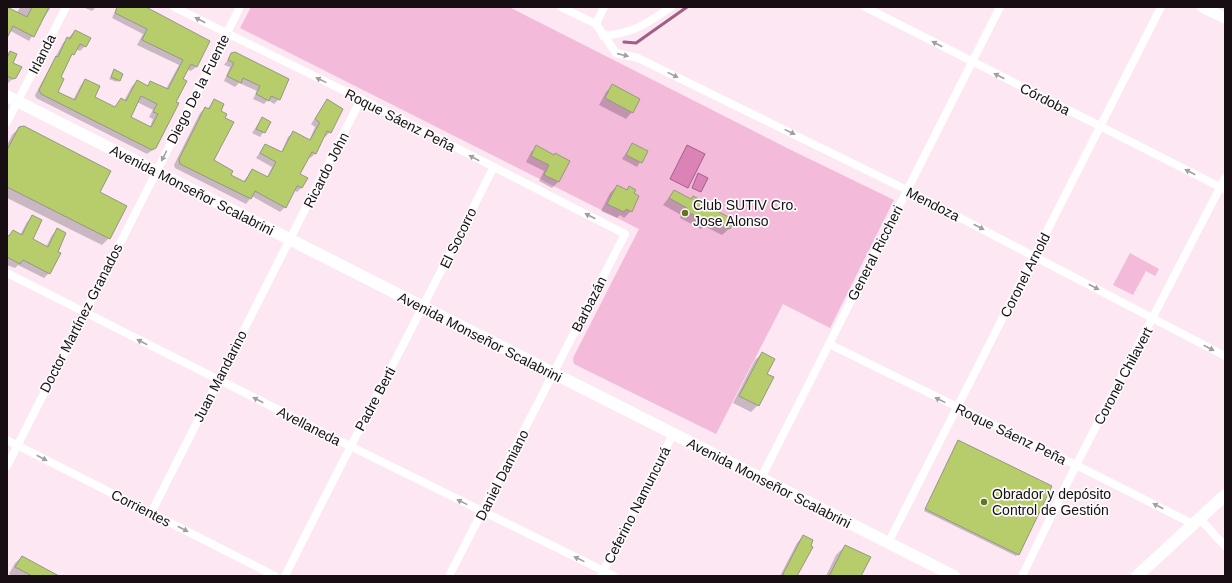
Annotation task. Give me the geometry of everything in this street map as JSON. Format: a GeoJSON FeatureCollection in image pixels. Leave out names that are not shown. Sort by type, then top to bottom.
{"type":"FeatureCollection","features":[{"type":"Feature","properties":{"kind":"main road","name":"Avenida Monseñor Scalabrini"},"geometry":{"type":"LineString","coordinates":[[7,96],[954,576]]}},
{"type":"Feature","properties":{"kind":"main road"},"geometry":{"type":"LineString","coordinates":[[1137,576],[1225,495]]}},
{"type":"Feature","properties":{"kind":"street","name":"Irlanda"},"geometry":{"type":"LineString","coordinates":[[7,122],[66,7]]}},
{"type":"Feature","properties":{"kind":"street","name":"Roque Sáenz Peña"},"geometry":{"type":"LineString","coordinates":[[174,7],[226,34],[361,99],[493,168],[625,234]]}},
{"type":"Feature","properties":{"kind":"street","name":"Diego De la Fuente"},"geometry":{"type":"LineString","coordinates":[[156,171],[240,7]]}},
{"type":"Feature","properties":{"kind":"street"},"geometry":{"type":"LineString","coordinates":[[561,7],[596,24],[604,7]]}},
{"type":"Feature","properties":{"kind":"street"},"geometry":{"type":"LineString","coordinates":[[603,36],[625,33],[640,28],[671,7]]}},
{"type":"Feature","properties":{"kind":"street","name":"Córdoba"},"geometry":{"type":"LineString","coordinates":[[866,7],[1223,188]]}},
{"type":"Feature","properties":{"kind":"street","name":"General Riccheri"},"geometry":{"type":"LineString","coordinates":[[761,478],[1000,7]]}},
{"type":"Feature","properties":{"kind":"street","name":"Coronel Arnold"},"geometry":{"type":"LineString","coordinates":[[888,543],[1161,7]]}},
{"type":"Feature","properties":{"kind":"street"},"geometry":{"type":"LineString","coordinates":[[1202,7],[1225,18]]}},
{"type":"Feature","properties":{"kind":"street","name":"Mendoza"},"geometry":{"type":"LineString","coordinates":[[596,24],[616,53],[638,58],[907,190],[1225,356]]}},
{"type":"Feature","properties":{"kind":"street","name":"Ricardo John"},"geometry":{"type":"LineString","coordinates":[[290,240],[361,99]]}},
{"type":"Feature","properties":{"kind":"street","name":"El Socorro"},"geometry":{"type":"LineString","coordinates":[[423,308],[493,168]]}},
{"type":"Feature","properties":{"kind":"street","name":"Doctor Martínez Granados"},"geometry":{"type":"LineString","coordinates":[[7,466],[156,171]]}},
{"type":"Feature","properties":{"kind":"street","name":"Coronel Chilavert"},"geometry":{"type":"LineString","coordinates":[[1022,576],[1076,465],[1223,188],[1225,178]]}},
{"type":"Feature","properties":{"kind":"street","name":"Barbazán"},"geometry":{"type":"LineString","coordinates":[[554,374],[625,234]]}},
{"type":"Feature","properties":{"kind":"street","name":"Juan Mandarino"},"geometry":{"type":"LineString","coordinates":[[151,513],[217,380],[290,240]]}},
{"type":"Feature","properties":{"kind":"street","name":"Avellaneda"},"geometry":{"type":"LineString","coordinates":[[7,273],[602,573],[614,576]]}},
{"type":"Feature","properties":{"kind":"street","name":"Padre Berti"},"geometry":{"type":"LineString","coordinates":[[285,576],[350,446],[423,308]]}},
{"type":"Feature","properties":{"kind":"street","name":"Roque Sáenz Peña"},"geometry":{"type":"LineString","coordinates":[[829,344],[1076,465],[1196,521],[1225,546]]}},
{"type":"Feature","properties":{"kind":"street","name":"Daniel Damiano"},"geometry":{"type":"LineString","coordinates":[[449,576],[554,374]]}},
{"type":"Feature","properties":{"kind":"street","name":"Ceferino Namuncurá"},"geometry":{"type":"LineString","coordinates":[[602,573],[673,434]]}},
{"type":"Feature","properties":{"kind":"street","name":"Corrientes"},"geometry":{"type":"LineString","coordinates":[[7,440],[275,576]]}},
{"type":"Feature","properties":{"kind":"shaded area"},"geometry":{"type":"Polygon","coordinates":[[[251,7],[509,7],[795,152],[894,200],[830,328],[783,304],[716,434],[574,364],[573,358],[639,229],[240,28],[251,7]]]}},
{"type":"Feature","properties":{"kind":"shaded area"},"geometry":{"type":"Polygon","coordinates":[[[687,145],[705,154],[688,188],[670,179],[687,145]]]}},
{"type":"Feature","properties":{"kind":"shaded area"},"geometry":{"type":"Polygon","coordinates":[[[698,173],[708,178],[701,192],[692,188],[698,173]]]}},
{"type":"Feature","properties":{"kind":"shaded area"},"geometry":{"type":"Polygon","coordinates":[[[1130,253],[1159,269],[1155,276],[1146,271],[1133,295],[1113,285],[1130,253]]]}},
{"type":"Feature","properties":{"kind":"building"},"geometry":{"type":"Polygon","coordinates":[[[7,7],[27,17],[32,7],[49,7],[34,37],[13,26],[7,38],[7,7]]]}},
{"type":"Feature","properties":{"kind":"building"},"geometry":{"type":"Polygon","coordinates":[[[117,7],[146,7],[210,41],[197,67],[191,64],[183,79],[187,81],[176,102],[179,103],[156,148],[152,150],[41,94],[39,90],[56,56],[58,57],[67,37],[70,39],[75,30],[91,38],[86,47],[80,44],[74,55],[72,54],[61,77],[64,79],[58,92],[75,100],[85,79],[100,86],[95,97],[115,107],[121,98],[126,101],[137,80],[148,86],[150,81],[168,89],[183,60],[142,40],[147,29],[115,13],[117,7]],[[141,96],[131,117],[151,127],[158,114],[153,112],[157,104],[141,96]]]}},
{"type":"Feature","properties":{"kind":"building"},"geometry":{"type":"Polygon","coordinates":[[[10,51],[17,54],[13,63],[22,67],[16,78],[13,79],[7,76],[7,58],[10,51]]]}},
{"type":"Feature","properties":{"kind":"building"},"geometry":{"type":"Polygon","coordinates":[[[235,52],[289,79],[280,100],[271,96],[269,101],[256,94],[260,86],[243,78],[241,83],[227,76],[234,63],[228,60],[231,53],[235,52]]]}},
{"type":"Feature","properties":{"kind":"building"},"geometry":{"type":"Polygon","coordinates":[[[114,69],[123,74],[120,81],[111,77],[114,69]]]}},
{"type":"Feature","properties":{"kind":"building"},"geometry":{"type":"Polygon","coordinates":[[[612,84],[640,99],[633,113],[605,98],[612,84]]]}},
{"type":"Feature","properties":{"kind":"building"},"geometry":{"type":"Polygon","coordinates":[[[214,99],[224,104],[221,111],[227,114],[225,118],[234,122],[214,160],[233,171],[231,175],[245,182],[252,169],[268,177],[276,162],[260,153],[265,144],[282,152],[293,131],[310,140],[319,124],[319,122],[315,119],[327,99],[343,109],[331,133],[327,131],[316,154],[312,152],[300,174],[308,178],[302,188],[297,186],[286,208],[255,191],[251,199],[180,164],[179,159],[205,107],[209,109],[214,99]]]}},
{"type":"Feature","properties":{"kind":"building"},"geometry":{"type":"Polygon","coordinates":[[[262,117],[271,122],[265,133],[256,129],[262,117]]]}},
{"type":"Feature","properties":{"kind":"building"},"geometry":{"type":"Polygon","coordinates":[[[24,126],[111,171],[100,192],[127,206],[110,239],[7,187],[7,150],[19,127],[24,126]]]}},
{"type":"Feature","properties":{"kind":"building"},"geometry":{"type":"Polygon","coordinates":[[[632,143],[648,151],[642,163],[626,155],[632,143]]]}},
{"type":"Feature","properties":{"kind":"building"},"geometry":{"type":"Polygon","coordinates":[[[536,145],[554,155],[555,153],[570,161],[559,182],[544,175],[549,165],[531,156],[536,145]]]}},
{"type":"Feature","properties":{"kind":"building"},"geometry":{"type":"Polygon","coordinates":[[[617,185],[627,190],[629,186],[636,190],[634,193],[639,196],[632,212],[626,209],[624,212],[607,204],[617,185]]]}},
{"type":"Feature","properties":{"kind":"building"},"geometry":{"type":"Polygon","coordinates":[[[674,190],[691,199],[693,196],[716,208],[715,210],[734,220],[730,229],[711,219],[709,223],[686,211],[687,208],[669,198],[674,190]]]}},
{"type":"Feature","properties":{"kind":"building"},"geometry":{"type":"Polygon","coordinates":[[[32,215],[42,220],[33,239],[48,247],[57,228],[66,233],[58,252],[61,253],[50,274],[23,260],[20,264],[7,257],[7,235],[9,236],[13,230],[22,235],[32,215]]]}},
{"type":"Feature","properties":{"kind":"building"},"geometry":{"type":"Polygon","coordinates":[[[762,352],[775,359],[767,374],[774,377],[759,406],[739,396],[762,352]]]}},
{"type":"Feature","properties":{"kind":"building"},"geometry":{"type":"Polygon","coordinates":[[[958,440],[1052,486],[1019,555],[925,509],[958,440]]]}},
{"type":"Feature","properties":{"kind":"building"},"geometry":{"type":"Polygon","coordinates":[[[803,535],[813,540],[811,546],[813,547],[797,576],[782,576],[803,535]]]}},
{"type":"Feature","properties":{"kind":"building"},"geometry":{"type":"Polygon","coordinates":[[[845,545],[871,557],[861,576],[829,576],[845,545]]]}},
{"type":"Feature","properties":{"kind":"building"},"geometry":{"type":"Polygon","coordinates":[[[22,556],[59,576],[32,576],[15,567],[22,556]]]}},
{"type":"Feature","properties":{"kind":"waterway"},"geometry":{"type":"LineString","coordinates":[[624,42],[636,43],[687,7]]}},
{"type":"Feature","properties":{"kind":"place","name":"Club SUTIV Cro. Jose Alonso"},"geometry":{"type":"Point","coordinates":[685,213]}},
{"type":"Feature","properties":{"kind":"place","name":"Obrador y depósito Control de Gestión"},"geometry":{"type":"Point","coordinates":[984,502]}}]}
